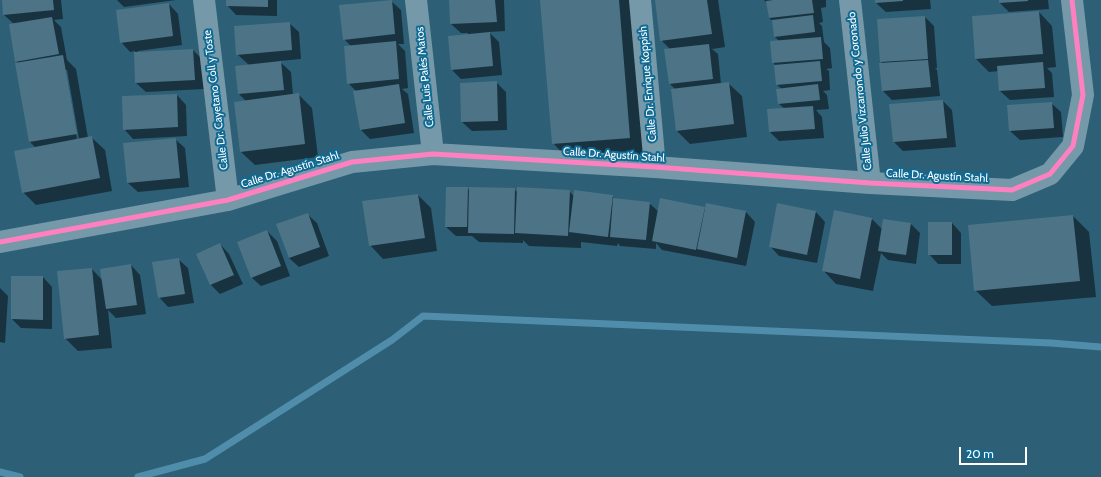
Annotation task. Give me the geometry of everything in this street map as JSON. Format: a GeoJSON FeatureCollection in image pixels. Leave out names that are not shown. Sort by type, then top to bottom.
{"type":"FeatureCollection","features":[{"type":"Feature","properties":{"kind":"street","name":"Calle Dr. Cayetano Coll y Toste"},"geometry":{"type":"LineString","coordinates":[[204,0],[228,200]]}},
{"type":"Feature","properties":{"kind":"street","name":"Calle Luis Palés Matos"},"geometry":{"type":"LineString","coordinates":[[416,0],[433,154]]}},
{"type":"Feature","properties":{"kind":"street","name":"Calle Dr. Enrique Koppish"},"geometry":{"type":"LineString","coordinates":[[640,0],[655,167]]}},
{"type":"Feature","properties":{"kind":"street","name":"Calle Julio Vizcarrondo y Coronado"},"geometry":{"type":"LineString","coordinates":[[850,0],[870,183]]}},
{"type":"Feature","properties":{"kind":"street","name":"Calle Dr. Agustín Stahl"},"geometry":{"type":"LineString","coordinates":[[0,242],[228,200],[352,162],[433,154],[655,167],[870,183],[1012,190],[1050,174],[1073,146],[1083,95],[1072,0]]}},
{"type":"Feature","properties":{"kind":"building"},"geometry":{"type":"Polygon","coordinates":[[[2,0],[53,0],[54,10],[3,15],[2,0]]]}},
{"type":"Feature","properties":{"kind":"building"},"geometry":{"type":"Polygon","coordinates":[[[226,0],[268,0],[268,7],[226,6],[226,0]]]}},
{"type":"Feature","properties":{"kind":"building"},"geometry":{"type":"Polygon","coordinates":[[[392,0],[395,34],[343,40],[339,5],[392,0]]]}},
{"type":"Feature","properties":{"kind":"building"},"geometry":{"type":"Polygon","coordinates":[[[449,0],[495,0],[497,22],[450,24],[449,0]]]}},
{"type":"Feature","properties":{"kind":"building"},"geometry":{"type":"Polygon","coordinates":[[[540,0],[619,0],[630,138],[552,144],[540,0]]]}},
{"type":"Feature","properties":{"kind":"building"},"geometry":{"type":"Polygon","coordinates":[[[655,0],[707,0],[712,34],[660,41],[655,0]]]}},
{"type":"Feature","properties":{"kind":"building"},"geometry":{"type":"Polygon","coordinates":[[[812,0],[814,13],[769,18],[766,1],[812,0]]]}},
{"type":"Feature","properties":{"kind":"building"},"geometry":{"type":"Polygon","coordinates":[[[875,0],[903,0],[903,1],[875,3],[875,0]]]}},
{"type":"Feature","properties":{"kind":"building"},"geometry":{"type":"Polygon","coordinates":[[[999,0],[1028,0],[1028,1],[999,3],[999,0]]]}},
{"type":"Feature","properties":{"kind":"building"},"geometry":{"type":"Polygon","coordinates":[[[169,3],[173,36],[120,43],[116,10],[169,3]]]}},
{"type":"Feature","properties":{"kind":"building"},"geometry":{"type":"Polygon","coordinates":[[[1039,11],[1043,54],[975,59],[972,16],[1039,11]]]}},
{"type":"Feature","properties":{"kind":"building"},"geometry":{"type":"Polygon","coordinates":[[[813,15],[815,32],[774,37],[772,20],[813,15]]]}},
{"type":"Feature","properties":{"kind":"building"},"geometry":{"type":"Polygon","coordinates":[[[925,16],[928,59],[880,62],[877,19],[925,16]]]}},
{"type":"Feature","properties":{"kind":"building"},"geometry":{"type":"Polygon","coordinates":[[[52,17],[59,54],[15,62],[9,24],[52,17]]]}},
{"type":"Feature","properties":{"kind":"building"},"geometry":{"type":"Polygon","coordinates":[[[290,22],[292,50],[236,55],[234,26],[290,22]]]}},
{"type":"Feature","properties":{"kind":"building"},"geometry":{"type":"Polygon","coordinates":[[[490,32],[493,66],[451,70],[448,36],[490,32]]]}},
{"type":"Feature","properties":{"kind":"building"},"geometry":{"type":"Polygon","coordinates":[[[821,37],[823,59],[772,63],[770,41],[821,37]]]}},
{"type":"Feature","properties":{"kind":"building"},"geometry":{"type":"Polygon","coordinates":[[[396,41],[399,79],[347,84],[344,46],[396,41]]]}},
{"type":"Feature","properties":{"kind":"building"},"geometry":{"type":"Polygon","coordinates":[[[709,44],[713,79],[669,84],[664,49],[709,44]]]}},
{"type":"Feature","properties":{"kind":"building"},"geometry":{"type":"Polygon","coordinates":[[[193,49],[195,80],[135,83],[134,52],[193,49]]]}},
{"type":"Feature","properties":{"kind":"building"},"geometry":{"type":"Polygon","coordinates":[[[63,55],[77,134],[29,142],[15,63],[63,55]]]}},
{"type":"Feature","properties":{"kind":"building"},"geometry":{"type":"Polygon","coordinates":[[[928,60],[931,87],[882,91],[879,63],[928,60]]]}},
{"type":"Feature","properties":{"kind":"building"},"geometry":{"type":"Polygon","coordinates":[[[281,61],[284,90],[238,94],[235,66],[281,61]]]}},
{"type":"Feature","properties":{"kind":"building"},"geometry":{"type":"Polygon","coordinates":[[[820,61],[822,81],[776,85],[774,65],[820,61]]]}},
{"type":"Feature","properties":{"kind":"building"},"geometry":{"type":"Polygon","coordinates":[[[1043,62],[1045,88],[999,91],[997,66],[1043,62]]]}},
{"type":"Feature","properties":{"kind":"building"},"geometry":{"type":"Polygon","coordinates":[[[497,81],[498,121],[461,122],[460,83],[497,81]]]}},
{"type":"Feature","properties":{"kind":"building"},"geometry":{"type":"Polygon","coordinates":[[[729,82],[734,124],[676,131],[671,89],[729,82]]]}},
{"type":"Feature","properties":{"kind":"building"},"geometry":{"type":"Polygon","coordinates":[[[399,84],[405,123],[360,130],[353,91],[399,84]]]}},
{"type":"Feature","properties":{"kind":"building"},"geometry":{"type":"Polygon","coordinates":[[[818,84],[820,100],[778,104],[776,89],[818,84]]]}},
{"type":"Feature","properties":{"kind":"building"},"geometry":{"type":"Polygon","coordinates":[[[299,93],[305,144],[240,152],[234,102],[299,93]]]}},
{"type":"Feature","properties":{"kind":"building"},"geometry":{"type":"Polygon","coordinates":[[[177,94],[178,127],[123,130],[122,96],[177,94]]]}},
{"type":"Feature","properties":{"kind":"building"},"geometry":{"type":"Polygon","coordinates":[[[943,100],[947,138],[893,142],[889,104],[943,100]]]}},
{"type":"Feature","properties":{"kind":"building"},"geometry":{"type":"Polygon","coordinates":[[[1052,102],[1054,128],[1009,131],[1007,105],[1052,102]]]}},
{"type":"Feature","properties":{"kind":"building"},"geometry":{"type":"Polygon","coordinates":[[[813,106],[815,129],[769,132],[767,109],[813,106]]]}},
{"type":"Feature","properties":{"kind":"building"},"geometry":{"type":"Polygon","coordinates":[[[92,136],[100,178],[22,193],[14,151],[92,136]]]}},
{"type":"Feature","properties":{"kind":"building"},"geometry":{"type":"Polygon","coordinates":[[[176,138],[180,178],[127,183],[123,143],[176,138]]]}},
{"type":"Feature","properties":{"kind":"building"},"geometry":{"type":"Polygon","coordinates":[[[446,187],[468,187],[467,227],[445,227],[446,187]]]}},
{"type":"Feature","properties":{"kind":"building"},"geometry":{"type":"Polygon","coordinates":[[[469,187],[515,188],[514,234],[468,233],[469,187]]]}},
{"type":"Feature","properties":{"kind":"building"},"geometry":{"type":"Polygon","coordinates":[[[517,187],[570,190],[568,236],[515,233],[517,187]]]}},
{"type":"Feature","properties":{"kind":"building"},"geometry":{"type":"Polygon","coordinates":[[[574,190],[613,195],[608,237],[569,232],[574,190]]]}},
{"type":"Feature","properties":{"kind":"building"},"geometry":{"type":"Polygon","coordinates":[[[418,194],[425,238],[369,246],[362,201],[418,194]]]}},
{"type":"Feature","properties":{"kind":"building"},"geometry":{"type":"Polygon","coordinates":[[[613,198],[650,202],[646,240],[610,237],[613,198]]]}},
{"type":"Feature","properties":{"kind":"building"},"geometry":{"type":"Polygon","coordinates":[[[660,198],[705,207],[696,250],[652,241],[660,198]]]}},
{"type":"Feature","properties":{"kind":"building"},"geometry":{"type":"Polygon","coordinates":[[[706,203],[746,211],[737,258],[697,249],[706,203]]]}},
{"type":"Feature","properties":{"kind":"building"},"geometry":{"type":"Polygon","coordinates":[[[777,203],[816,211],[807,255],[769,247],[777,203]]]}},
{"type":"Feature","properties":{"kind":"building"},"geometry":{"type":"Polygon","coordinates":[[[834,210],[872,218],[860,279],[822,271],[834,210]]]}},
{"type":"Feature","properties":{"kind":"building"},"geometry":{"type":"Polygon","coordinates":[[[308,213],[320,247],[289,258],[276,224],[308,213]]]}},
{"type":"Feature","properties":{"kind":"building"},"geometry":{"type":"Polygon","coordinates":[[[1073,215],[1080,281],[974,291],[968,225],[1073,215]]]}},
{"type":"Feature","properties":{"kind":"building"},"geometry":{"type":"Polygon","coordinates":[[[883,219],[911,223],[906,255],[878,251],[883,219]]]}},
{"type":"Feature","properties":{"kind":"building"},"geometry":{"type":"Polygon","coordinates":[[[928,222],[952,222],[952,255],[928,255],[928,222]]]}},
{"type":"Feature","properties":{"kind":"building"},"geometry":{"type":"Polygon","coordinates":[[[267,230],[281,266],[251,278],[237,242],[267,230]]]}},
{"type":"Feature","properties":{"kind":"building"},"geometry":{"type":"Polygon","coordinates":[[[220,243],[234,275],[210,285],[196,254],[220,243]]]}},
{"type":"Feature","properties":{"kind":"building"},"geometry":{"type":"Polygon","coordinates":[[[179,258],[185,294],[158,298],[152,262],[179,258]]]}},
{"type":"Feature","properties":{"kind":"building"},"geometry":{"type":"Polygon","coordinates":[[[131,264],[137,305],[106,309],[100,269],[131,264]]]}},
{"type":"Feature","properties":{"kind":"building"},"geometry":{"type":"Polygon","coordinates":[[[92,268],[99,335],[64,339],[57,271],[92,268]]]}},
{"type":"Feature","properties":{"kind":"building"},"geometry":{"type":"Polygon","coordinates":[[[11,276],[43,276],[43,320],[11,319],[11,276]]]}},
{"type":"Feature","properties":{"kind":"waterway"},"geometry":{"type":"LineString","coordinates":[[138,477],[205,459],[392,340],[423,316],[1051,343],[1101,347]]}},
{"type":"Feature","properties":{"kind":"waterway"},"geometry":{"type":"LineString","coordinates":[[0,472],[20,477]]}},
{"type":"Feature","properties":{"kind":"cycle path"},"geometry":{"type":"LineString","coordinates":[[0,242],[228,200],[352,162],[433,154],[655,167],[870,183],[1012,190],[1050,174],[1073,146],[1083,95],[1072,0]]}}]}
